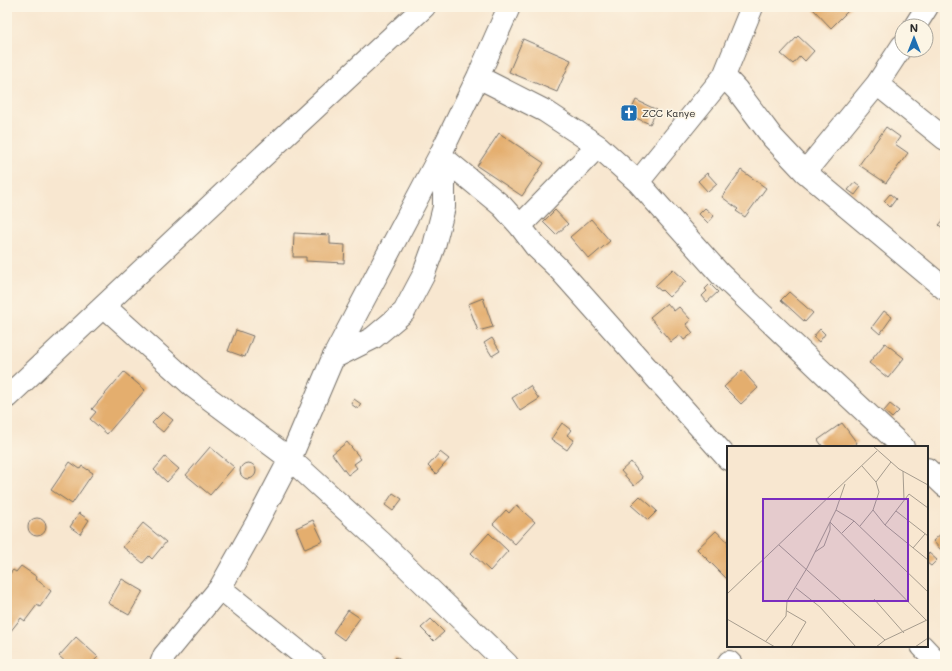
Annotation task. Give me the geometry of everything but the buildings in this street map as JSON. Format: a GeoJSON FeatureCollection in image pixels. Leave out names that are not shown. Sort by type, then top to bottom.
{"type":"FeatureCollection","features":[{"type":"Feature","properties":{"kind":"street"},"geometry":{"type":"LineString","coordinates":[[7,397],[424,7]]}},
{"type":"Feature","properties":{"kind":"street"},"geometry":{"type":"LineString","coordinates":[[160,664],[164,656],[220,588],[255,526],[290,459],[333,358],[440,155],[478,77],[509,7]]}},
{"type":"Feature","properties":{"kind":"street"},"geometry":{"type":"LineString","coordinates":[[638,182],[724,76],[752,7]]}},
{"type":"Feature","properties":{"kind":"street"},"geometry":{"type":"LineString","coordinates":[[920,18],[927,7]]}},
{"type":"Feature","properties":{"kind":"street"},"geometry":{"type":"LineString","coordinates":[[805,172],[877,84],[894,58]]}},
{"type":"Feature","properties":{"kind":"street"},"geometry":{"type":"LineString","coordinates":[[724,76],[737,90],[773,138],[805,172],[945,289]]}},
{"type":"Feature","properties":{"kind":"street"},"geometry":{"type":"LineString","coordinates":[[478,77],[545,111],[598,146],[638,182],[720,274],[902,446]]}},
{"type":"Feature","properties":{"kind":"street"},"geometry":{"type":"LineString","coordinates":[[877,84],[945,139]]}},
{"type":"Feature","properties":{"kind":"street"},"geometry":{"type":"LineString","coordinates":[[520,226],[598,146]]}},
{"type":"Feature","properties":{"kind":"street"},"geometry":{"type":"LineString","coordinates":[[440,155],[502,206],[535,246],[558,268],[727,458]]}},
{"type":"Feature","properties":{"kind":"street"},"geometry":{"type":"LineString","coordinates":[[333,358],[373,338],[404,312],[422,276],[434,246],[444,207],[444,182],[440,155]]}},
{"type":"Feature","properties":{"kind":"street"},"geometry":{"type":"LineString","coordinates":[[104,306],[195,388],[290,459],[381,542],[506,664]]}},
{"type":"Feature","properties":{"kind":"street"},"geometry":{"type":"LineString","coordinates":[[928,470],[945,486]]}},
{"type":"Feature","properties":{"kind":"street"},"geometry":{"type":"LineString","coordinates":[[220,588],[314,664]]}},
{"type":"Feature","properties":{"kind":"street"},"geometry":{"type":"LineString","coordinates":[[923,647],[939,664]]}},
{"type":"Feature","properties":{"kind":"place","name":"ZCC Kanye"},"geometry":{"type":"Point","coordinates":[629,113]}}]}
